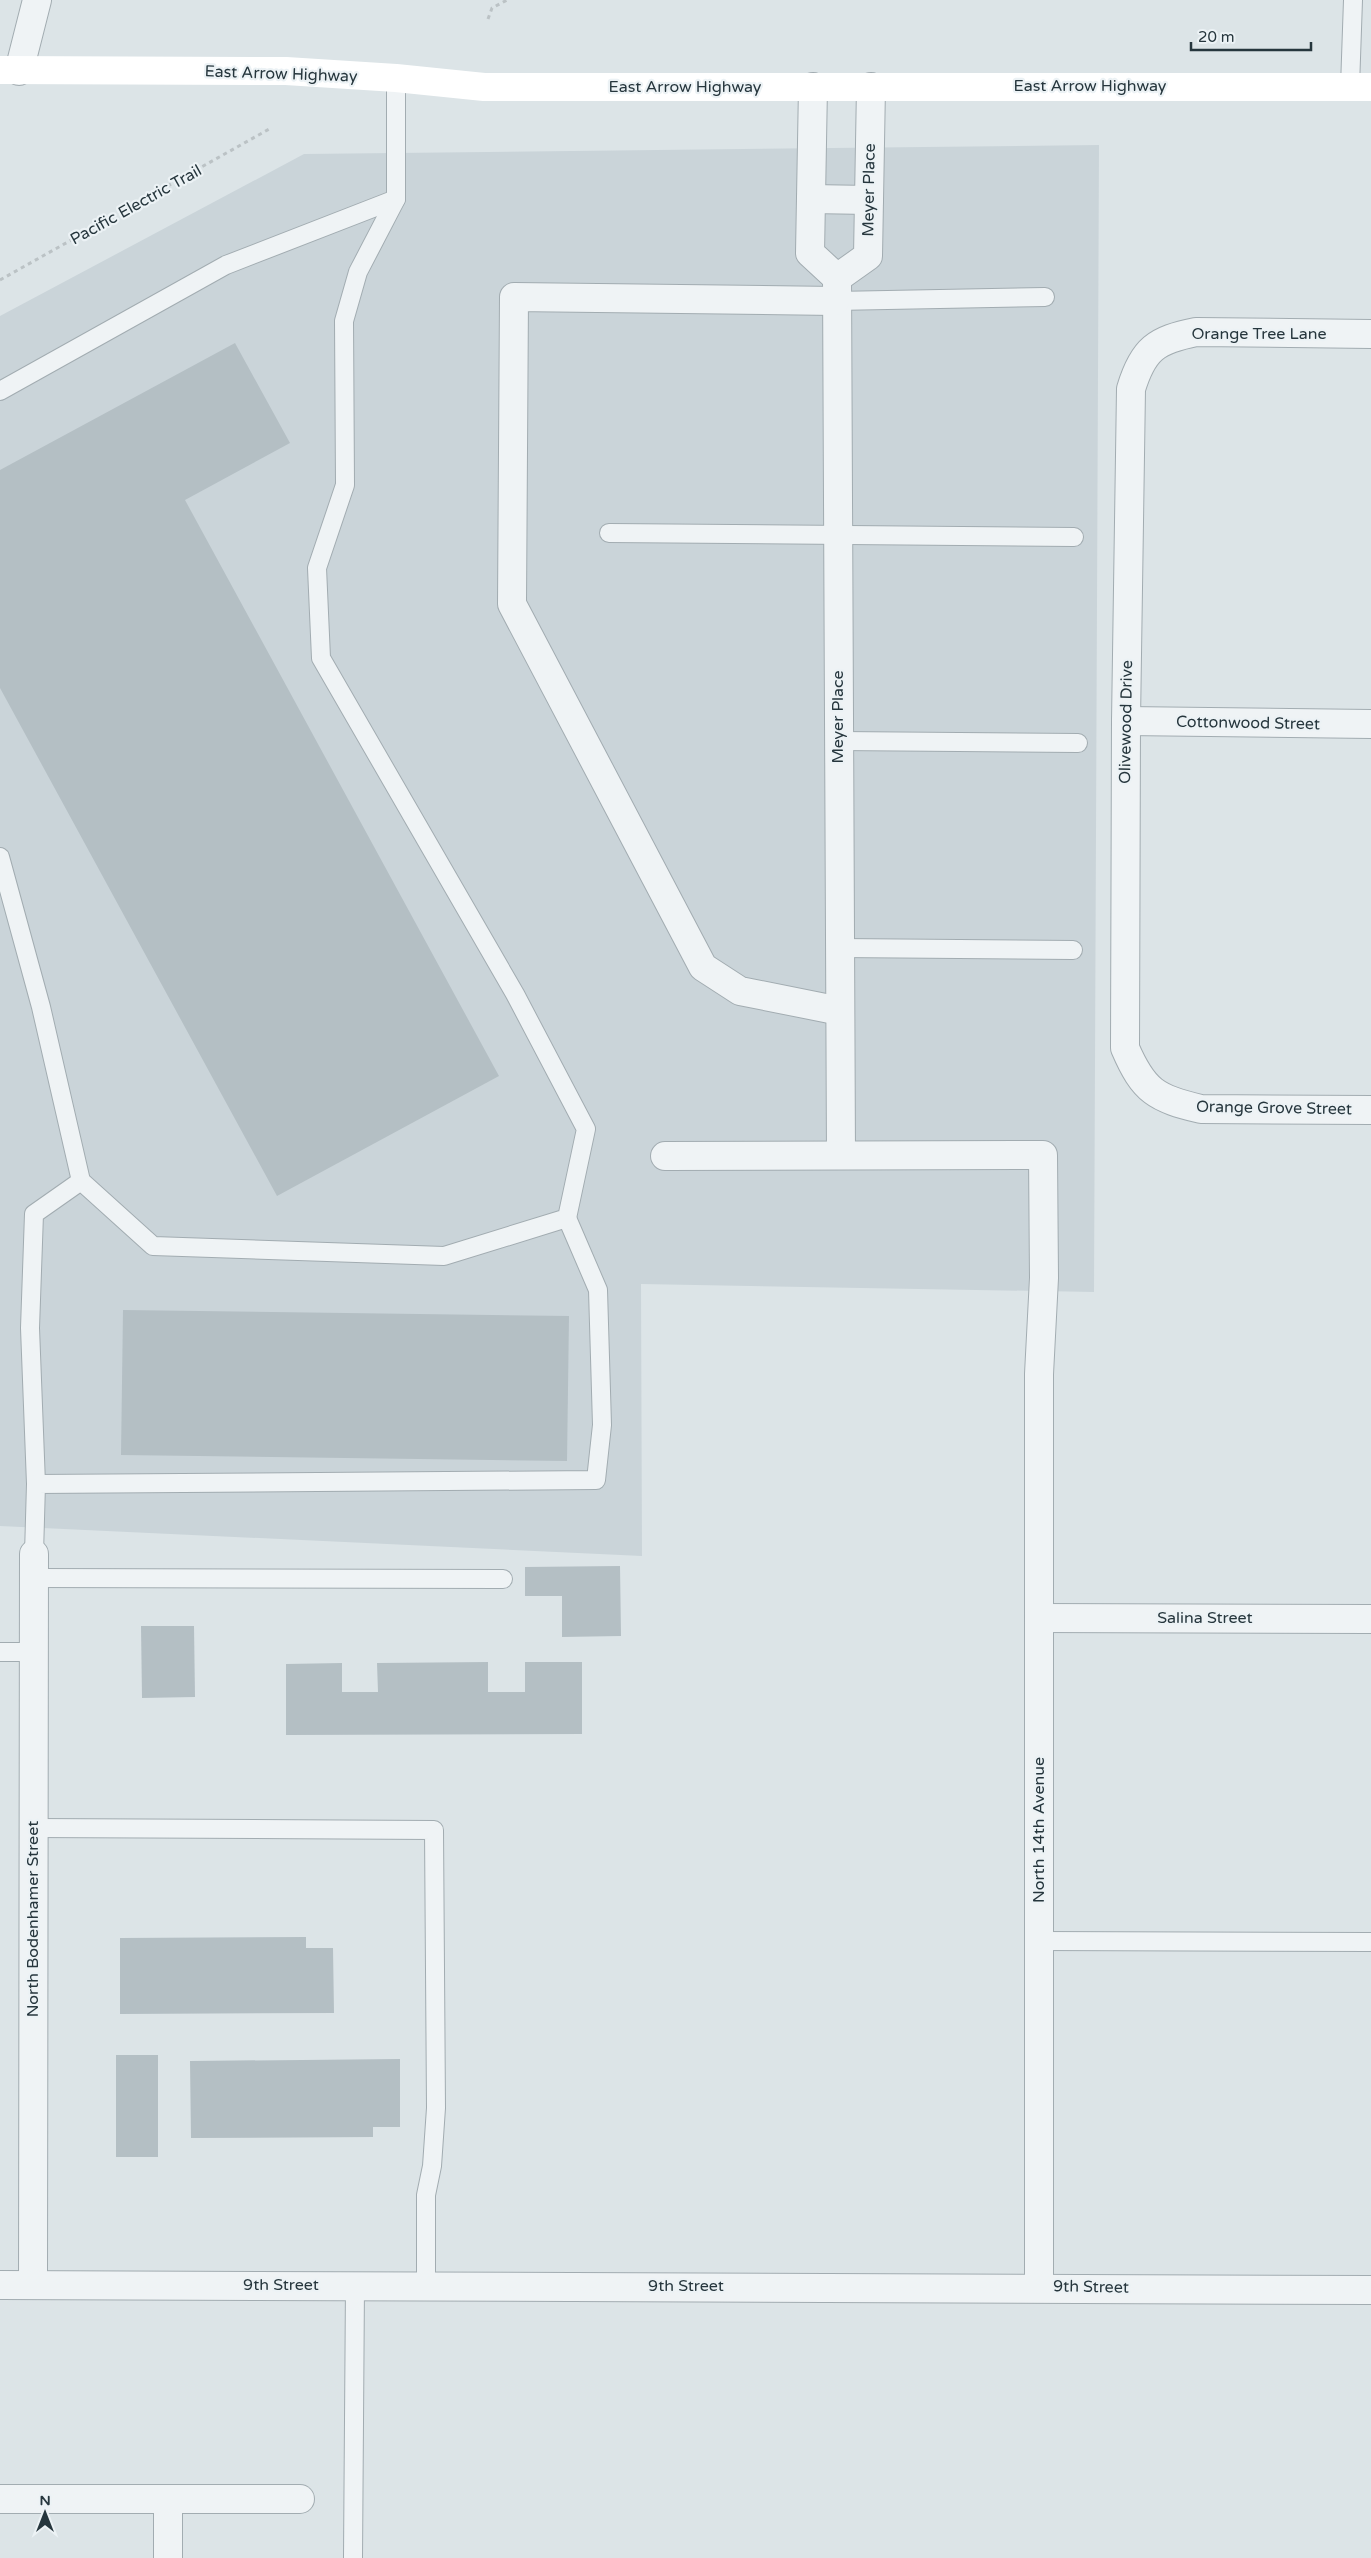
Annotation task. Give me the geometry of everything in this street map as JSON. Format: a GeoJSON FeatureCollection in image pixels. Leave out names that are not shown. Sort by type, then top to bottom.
{"type":"FeatureCollection","features":[{"type":"Feature","properties":{"kind":"main road","name":"East Arrow Highway"},"geometry":{"type":"LineString","coordinates":[[9,71],[286,71],[396,78],[484,87],[1360,87]]}},
{"type":"Feature","properties":{"kind":"street"},"geometry":{"type":"LineString","coordinates":[[9,71],[37,0]]}},
{"type":"Feature","properties":{"kind":"street"},"geometry":{"type":"LineString","coordinates":[[812,87],[810,253],[836,289]]}},
{"type":"Feature","properties":{"kind":"street","name":"Meyer Place"},"geometry":{"type":"LineString","coordinates":[[841,1155],[836,289],[868,256],[871,87]]}},
{"type":"Feature","properties":{"kind":"street"},"geometry":{"type":"LineString","coordinates":[[812,199],[869,200]]}},
{"type":"Feature","properties":{"kind":"street"},"geometry":{"type":"LineString","coordinates":[[836,289],[514,297],[512,604],[703,967],[740,991],[840,1011]]}},
{"type":"Feature","properties":{"kind":"street","name":"Orange Tree Lane"},"geometry":{"type":"LineString","coordinates":[[1151,350],[1168,337],[1196,332],[1371,334]]}},
{"type":"Feature","properties":{"kind":"street","name":"Olivewood Drive"},"geometry":{"type":"LineString","coordinates":[[1151,350],[1138,368],[1131,389],[1126,721],[1125,1048],[1135,1072],[1151,1091]]}},
{"type":"Feature","properties":{"kind":"street","name":"Cottonwood Street"},"geometry":{"type":"LineString","coordinates":[[1126,721],[1371,724]]}},
{"type":"Feature","properties":{"kind":"street","name":"Orange Grove Street"},"geometry":{"type":"LineString","coordinates":[[1151,1091],[1174,1102],[1201,1109],[1371,1110]]}},
{"type":"Feature","properties":{"kind":"street"},"geometry":{"type":"LineString","coordinates":[[665,1156],[841,1155]]}},
{"type":"Feature","properties":{"kind":"street","name":"North 14th Avenue"},"geometry":{"type":"LineString","coordinates":[[841,1155],[1043,1155],[1044,1278],[1039,1374],[1039,2287]]}},
{"type":"Feature","properties":{"kind":"street","name":"North Bodenhamer Street"},"geometry":{"type":"LineString","coordinates":[[33,2285],[34,1566]]}},
{"type":"Feature","properties":{"kind":"street","name":"Salina Street"},"geometry":{"type":"LineString","coordinates":[[1039,1618],[1371,1619]]}},
{"type":"Feature","properties":{"kind":"street","name":"9th Street"},"geometry":{"type":"LineString","coordinates":[[0,2285],[1039,2287],[1371,2290]]}},
{"type":"Feature","properties":{"kind":"street"},"geometry":{"type":"LineString","coordinates":[[0,2499],[300,2499]]}},
{"type":"Feature","properties":{"kind":"street"},"geometry":{"type":"LineString","coordinates":[[168,2500],[168,2558]]}},
{"type":"Feature","properties":{"kind":"lane"},"geometry":{"type":"LineString","coordinates":[[1353,0],[1360,87]]}},
{"type":"Feature","properties":{"kind":"lane"},"geometry":{"type":"LineString","coordinates":[[36,1484],[596,1480],[602,1425],[598,1290],[567,1218],[586,1129],[515,994],[321,658],[318,568],[345,485],[344,321],[358,272],[396,199],[396,78]]}},
{"type":"Feature","properties":{"kind":"lane"},"geometry":{"type":"LineString","coordinates":[[0,391],[226,265],[396,199]]}},
{"type":"Feature","properties":{"kind":"lane"},"geometry":{"type":"LineString","coordinates":[[836,289],[1045,297]]}},
{"type":"Feature","properties":{"kind":"lane"},"geometry":{"type":"LineString","coordinates":[[609,533],[1074,537]]}},
{"type":"Feature","properties":{"kind":"lane"},"geometry":{"type":"LineString","coordinates":[[839,740],[1078,742]]}},
{"type":"Feature","properties":{"kind":"lane"},"geometry":{"type":"LineString","coordinates":[[0,857],[41,1007],[81,1181],[153,1246],[444,1256],[567,1218]]}},
{"type":"Feature","properties":{"kind":"lane"},"geometry":{"type":"LineString","coordinates":[[840,948],[1073,950]]}},
{"type":"Feature","properties":{"kind":"lane"},"geometry":{"type":"LineString","coordinates":[[81,1181],[34,1214],[30,1328],[36,1484],[34,1566],[503,1579]]}},
{"type":"Feature","properties":{"kind":"lane"},"geometry":{"type":"LineString","coordinates":[[0,1652],[34,1652]]}},
{"type":"Feature","properties":{"kind":"lane"},"geometry":{"type":"LineString","coordinates":[[33,1828],[434,1830],[436,2108],[432,2166],[426,2195],[426,2285]]}},
{"type":"Feature","properties":{"kind":"lane"},"geometry":{"type":"LineString","coordinates":[[1039,1942],[1371,1942]]}},
{"type":"Feature","properties":{"kind":"lane"},"geometry":{"type":"LineString","coordinates":[[353,2558],[355,2285]]}},
{"type":"Feature","properties":{"kind":"path"},"geometry":{"type":"LineString","coordinates":[[488,20],[492,8],[507,0]]}},
{"type":"Feature","properties":{"kind":"path","name":"Pacific Electric Trail"},"geometry":{"type":"LineString","coordinates":[[0,280],[271,128]]}},
{"type":"Feature","properties":{"kind":"shaded area"},"geometry":{"type":"Polygon","coordinates":[[[1099,145],[1094,1292],[641,1284],[642,1556],[0,1526],[0,316],[304,154],[1099,145]]]}},
{"type":"Feature","properties":{"kind":"building"},"geometry":{"type":"Polygon","coordinates":[[[235,343],[290,443],[185,500],[499,1076],[277,1196],[0,688],[0,470],[235,343]]]}},
{"type":"Feature","properties":{"kind":"building"},"geometry":{"type":"Polygon","coordinates":[[[123,1310],[569,1316],[567,1461],[121,1455],[123,1310]]]}},
{"type":"Feature","properties":{"kind":"building"},"geometry":{"type":"Polygon","coordinates":[[[620,1566],[621,1636],[562,1637],[562,1596],[525,1596],[525,1567],[620,1566]]]}},
{"type":"Feature","properties":{"kind":"building"},"geometry":{"type":"Polygon","coordinates":[[[141,1626],[194,1626],[195,1697],[142,1698],[141,1626]]]}},
{"type":"Feature","properties":{"kind":"building"},"geometry":{"type":"Polygon","coordinates":[[[488,1662],[488,1692],[525,1692],[525,1662],[582,1662],[582,1734],[286,1735],[286,1664],[342,1663],[342,1692],[378,1692],[377,1663],[488,1662]]]}},
{"type":"Feature","properties":{"kind":"building"},"geometry":{"type":"Polygon","coordinates":[[[306,1937],[306,1948],[333,1948],[334,2013],[120,2014],[120,1938],[306,1937]]]}},
{"type":"Feature","properties":{"kind":"building"},"geometry":{"type":"Polygon","coordinates":[[[116,2055],[158,2055],[158,2157],[116,2157],[116,2055]]]}},
{"type":"Feature","properties":{"kind":"building"},"geometry":{"type":"Polygon","coordinates":[[[400,2059],[400,2127],[373,2127],[373,2137],[191,2138],[190,2061],[400,2059]]]}}]}
